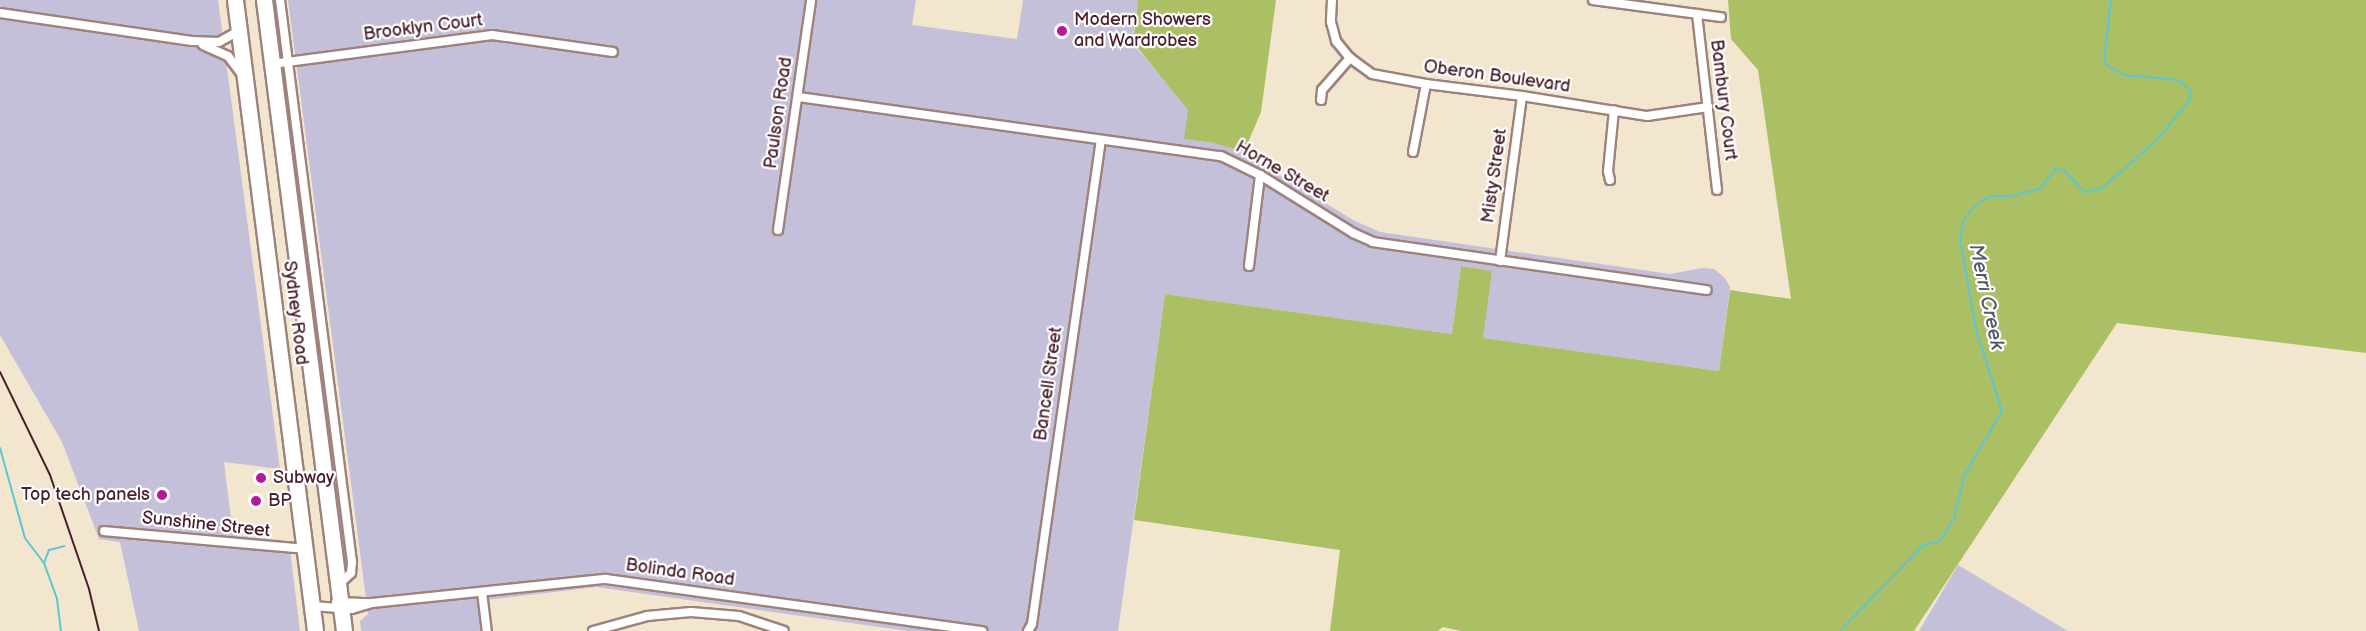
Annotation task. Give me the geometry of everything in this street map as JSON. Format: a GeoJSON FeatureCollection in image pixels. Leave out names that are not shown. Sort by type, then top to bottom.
{"type":"FeatureCollection","features":[{"type":"Feature","properties":{"kind":"highway","name":"Sydney Road"},"geometry":{"type":"LineString","coordinates":[[235,0],[315,631]]}},
{"type":"Feature","properties":{"kind":"highway","name":"Sydney Road"},"geometry":{"type":"LineString","coordinates":[[264,0],[344,631]]}},
{"type":"Feature","properties":{"kind":"street","name":"Sydney Road"},"geometry":{"type":"LineString","coordinates":[[280,0],[352,562],[351,573],[339,584]]}},
{"type":"Feature","properties":{"kind":"street","name":"Paulson Road"},"geometry":{"type":"LineString","coordinates":[[778,230],[799,97],[811,0]]}},
{"type":"Feature","properties":{"kind":"street","name":"Oberon Boulevard"},"geometry":{"type":"LineString","coordinates":[[1332,0],[1333,32],[1336,41],[1350,58],[1372,74],[1426,84],[1657,116],[1708,107]]}},
{"type":"Feature","properties":{"kind":"street"},"geometry":{"type":"LineString","coordinates":[[1598,0],[1721,17]]}},
{"type":"Feature","properties":{"kind":"street"},"geometry":{"type":"LineString","coordinates":[[0,13],[192,41],[219,42],[238,31]]}},
{"type":"Feature","properties":{"kind":"street","name":"Bambury Court"},"geometry":{"type":"LineString","coordinates":[[1697,14],[1717,190]]}},
{"type":"Feature","properties":{"kind":"street","name":"Brooklyn Court"},"geometry":{"type":"LineString","coordinates":[[272,64],[492,35],[613,52]]}},
{"type":"Feature","properties":{"kind":"street"},"geometry":{"type":"LineString","coordinates":[[192,41],[222,51],[233,61],[245,79]]}},
{"type":"Feature","properties":{"kind":"street"},"geometry":{"type":"LineString","coordinates":[[1321,100],[1322,90],[1350,58]]}},
{"type":"Feature","properties":{"kind":"street"},"geometry":{"type":"LineString","coordinates":[[1413,152],[1426,84]]}},
{"type":"Feature","properties":{"kind":"street","name":"Misty Street"},"geometry":{"type":"LineString","coordinates":[[1500,261],[1522,96]]}},
{"type":"Feature","properties":{"kind":"street","name":"Horne Street"},"geometry":{"type":"LineString","coordinates":[[799,97],[1221,156],[1260,175],[1353,233],[1373,242],[1707,290]]}},
{"type":"Feature","properties":{"kind":"street"},"geometry":{"type":"LineString","coordinates":[[1610,180],[1608,171],[1614,110]]}},
{"type":"Feature","properties":{"kind":"street","name":"Bancell Street"},"geometry":{"type":"LineString","coordinates":[[1028,631],[1032,624],[1101,141]]}},
{"type":"Feature","properties":{"kind":"street"},"geometry":{"type":"LineString","coordinates":[[1249,266],[1260,175]]}},
{"type":"Feature","properties":{"kind":"street"},"geometry":{"type":"LineString","coordinates":[[306,325],[323,323]]}},
{"type":"Feature","properties":{"kind":"street","name":"Sunshine Street"},"geometry":{"type":"LineString","coordinates":[[104,531],[305,549]]}},
{"type":"Feature","properties":{"kind":"street","name":"Bolinda Road"},"geometry":{"type":"LineString","coordinates":[[312,606],[372,603],[606,579],[924,627],[982,631]]}},
{"type":"Feature","properties":{"kind":"street"},"geometry":{"type":"LineString","coordinates":[[482,592],[487,631]]}},
{"type":"Feature","properties":{"kind":"street"},"geometry":{"type":"LineString","coordinates":[[593,631],[647,616],[691,612],[739,616],[784,631]]}},
{"type":"Feature","properties":{"kind":"shaded area"},"geometry":{"type":"Polygon","coordinates":[[[0,0],[218,0],[280,469],[224,462],[233,535],[289,541],[300,631],[139,631],[120,542],[99,539],[62,442],[0,335],[0,0]]]}},
{"type":"Feature","properties":{"kind":"shaded area"},"geometry":{"type":"Polygon","coordinates":[[[288,0],[916,0],[912,25],[1017,39],[1023,0],[1138,0],[1132,43],[1191,110],[1185,139],[1220,144],[1244,153],[1353,220],[1380,232],[1670,274],[1702,268],[1714,269],[1725,278],[1730,287],[1719,371],[1482,338],[1491,271],[1461,266],[1452,334],[1165,294],[1118,631],[908,631],[596,587],[478,601],[481,631],[361,631],[360,621],[368,614],[288,0]]]}},
{"type":"Feature","properties":{"kind":"shaded area"},"geometry":{"type":"Polygon","coordinates":[[[1958,565],[2068,631],[1919,631],[1958,565]]]}},
{"type":"Feature","properties":{"kind":"green space"},"geometry":{"type":"Polygon","coordinates":[[[1138,0],[1276,0],[1261,112],[1244,152],[1214,143],[1184,139],[1188,110],[1133,42],[1138,0]]]}},
{"type":"Feature","properties":{"kind":"green space"},"geometry":{"type":"Polygon","coordinates":[[[1728,0],[2366,0],[2366,353],[2117,323],[1914,631],[1461,631],[1443,627],[1438,631],[1330,631],[1340,550],[1134,520],[1165,294],[1452,334],[1461,266],[1492,271],[1483,338],[1719,371],[1730,290],[1791,299],[1758,70],[1731,39],[1728,0]]]}},
{"type":"Feature","properties":{"kind":"waterway","name":"Merri Creek"},"geometry":{"type":"LineString","coordinates":[[1840,631],[1923,545],[1940,541],[1954,519],[1964,476],[2002,411],[1977,333],[1960,240],[1963,221],[1972,209],[1989,196],[2010,196],[2040,189],[2055,169],[2064,170],[2084,192],[2101,189],[2155,142],[2189,101],[2191,91],[2179,80],[2124,75],[2108,66],[2104,59],[2111,0]]}},
{"type":"Feature","properties":{"kind":"waterway"},"geometry":{"type":"LineString","coordinates":[[0,448],[25,538],[44,563],[57,599],[61,631]]}},
{"type":"Feature","properties":{"kind":"waterway"},"geometry":{"type":"LineString","coordinates":[[44,563],[49,550],[65,546]]}},
{"type":"Feature","properties":{"kind":"railway"},"geometry":{"type":"LineString","coordinates":[[0,372],[50,475],[89,589],[99,631]]}},
{"type":"Feature","properties":{"kind":"place","name":"Modern Showers and Wardrobes"},"geometry":{"type":"Point","coordinates":[1062,31]}},
{"type":"Feature","properties":{"kind":"place","name":"Subway"},"geometry":{"type":"Point","coordinates":[261,478]}},
{"type":"Feature","properties":{"kind":"place","name":"Top tech panels"},"geometry":{"type":"Point","coordinates":[162,495]}},
{"type":"Feature","properties":{"kind":"place","name":"BP"},"geometry":{"type":"Point","coordinates":[256,501]}}]}
